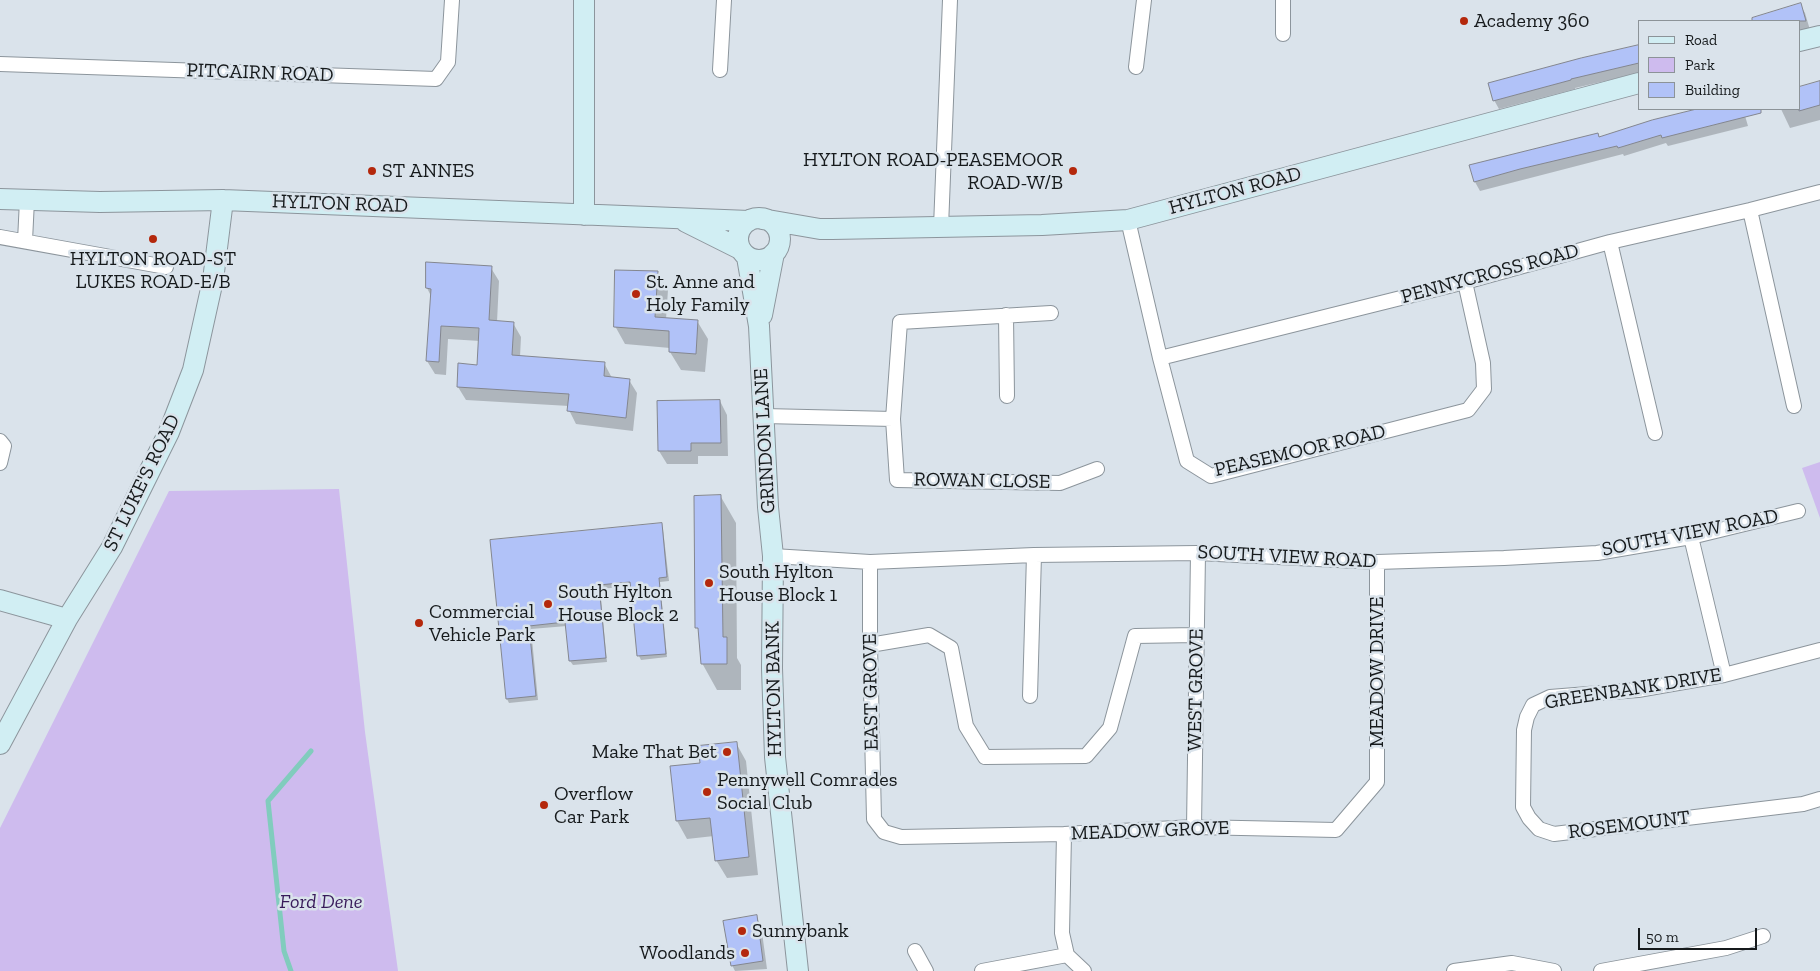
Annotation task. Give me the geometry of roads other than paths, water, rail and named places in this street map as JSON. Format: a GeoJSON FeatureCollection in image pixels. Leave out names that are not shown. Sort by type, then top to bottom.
{"type":"FeatureCollection","features":[{"type":"Feature","properties":{"kind":"street","name":"PITCAIRN ROAD"},"geometry":{"type":"LineString","coordinates":[[0,64],[436,79],[448,62],[452,0]]}},
{"type":"Feature","properties":{"kind":"street"},"geometry":{"type":"LineString","coordinates":[[584,0],[584,215]]}},
{"type":"Feature","properties":{"kind":"street"},"geometry":{"type":"LineString","coordinates":[[720,70],[724,0]]}},
{"type":"Feature","properties":{"kind":"street"},"geometry":{"type":"LineString","coordinates":[[941,227],[950,0]]}},
{"type":"Feature","properties":{"kind":"street"},"geometry":{"type":"LineString","coordinates":[[1136,67],[1144,0]]}},
{"type":"Feature","properties":{"kind":"street"},"geometry":{"type":"LineString","coordinates":[[1283,0],[1283,34]]}},
{"type":"Feature","properties":{"kind":"street"},"geometry":{"type":"LineString","coordinates":[[1800,41],[1820,36]]}},
{"type":"Feature","properties":{"kind":"street","name":"HYLTON ROAD"},"geometry":{"type":"LineString","coordinates":[[0,199],[100,202],[223,200],[679,219],[756,220],[820,229],[1042,226],[1128,220],[1638,83]]}},
{"type":"Feature","properties":{"kind":"street","name":"PENNYCROSS ROAD"},"geometry":{"type":"LineString","coordinates":[[1160,358],[1465,282],[1610,242],[1820,192]]}},
{"type":"Feature","properties":{"kind":"street"},"geometry":{"type":"LineString","coordinates":[[25,241],[27,200]]}},
{"type":"Feature","properties":{"kind":"street","name":"ST LUKE'S ROAD"},"geometry":{"type":"LineString","coordinates":[[0,744],[67,619],[112,547],[170,432],[193,370],[213,280],[223,200]]}},
{"type":"Feature","properties":{"kind":"street"},"geometry":{"type":"LineString","coordinates":[[1750,210],[1794,406]]}},
{"type":"Feature","properties":{"kind":"street","name":"HYLTON ROAD"},"geometry":{"type":"LineString","coordinates":[[679,219],[744,253]]}},
{"type":"Feature","properties":{"kind":"street"},"geometry":{"type":"LineString","coordinates":[[756,220],[774,225],[780,240],[776,250],[765,259],[754,260],[744,253],[738,239],[740,232],[756,220]]}},
{"type":"Feature","properties":{"kind":"street","name":"PEASEMOOR ROAD"},"geometry":{"type":"LineString","coordinates":[[1128,220],[1160,358],[1187,461],[1210,476],[1468,410],[1484,389],[1483,363],[1465,282]]}},
{"type":"Feature","properties":{"kind":"street","name":"HYLTON ROAD"},"geometry":{"type":"LineString","coordinates":[[776,250],[820,229]]}},
{"type":"Feature","properties":{"kind":"street"},"geometry":{"type":"LineString","coordinates":[[0,236],[166,267]]}},
{"type":"Feature","properties":{"kind":"street"},"geometry":{"type":"LineString","coordinates":[[1610,242],[1655,433]]}},
{"type":"Feature","properties":{"kind":"street","name":"GRINDON LANE"},"geometry":{"type":"LineString","coordinates":[[759,326],[776,250]]}},
{"type":"Feature","properties":{"kind":"street","name":"GRINDON LANE"},"geometry":{"type":"LineString","coordinates":[[744,253],[759,326],[772,556]]}},
{"type":"Feature","properties":{"kind":"street","name":"ROWAN CLOSE"},"geometry":{"type":"LineString","coordinates":[[1051,313],[900,322],[894,419],[897,480],[1060,483],[1097,469]]}},
{"type":"Feature","properties":{"kind":"street"},"geometry":{"type":"LineString","coordinates":[[1006,315],[1007,396]]}},
{"type":"Feature","properties":{"kind":"street"},"geometry":{"type":"LineString","coordinates":[[764,416],[894,419]]}},
{"type":"Feature","properties":{"kind":"street"},"geometry":{"type":"LineString","coordinates":[[0,441],[4,446],[0,463]]}},
{"type":"Feature","properties":{"kind":"street","name":"SOUTH VIEW ROAD"},"geometry":{"type":"LineString","coordinates":[[772,556],[870,562],[1034,555],[1198,552],[1377,562],[1597,553],[1691,537],[1798,511]]}},
{"type":"Feature","properties":{"kind":"street"},"geometry":{"type":"LineString","coordinates":[[1691,537],[1724,675]]}},
{"type":"Feature","properties":{"kind":"street","name":"WEST GROVE"},"geometry":{"type":"LineString","coordinates":[[1194,828],[1198,552]]}},
{"type":"Feature","properties":{"kind":"street"},"geometry":{"type":"LineString","coordinates":[[1030,696],[1034,555]]}},
{"type":"Feature","properties":{"kind":"street","name":"HYLTON BANK"},"geometry":{"type":"LineString","coordinates":[[772,556],[772,668],[775,756],[798,971]]}},
{"type":"Feature","properties":{"kind":"street","name":"EAST GROVE"},"geometry":{"type":"LineString","coordinates":[[870,562],[874,819],[884,832],[900,837]]}},
{"type":"Feature","properties":{"kind":"street","name":"MEADOW DRIVE"},"geometry":{"type":"LineString","coordinates":[[1377,562],[1377,782]]}},
{"type":"Feature","properties":{"kind":"street"},"geometry":{"type":"LineString","coordinates":[[0,600],[67,619]]}},
{"type":"Feature","properties":{"kind":"street"},"geometry":{"type":"LineString","coordinates":[[870,645],[928,635],[951,648],[966,726],[985,757],[1086,756],[1110,728],[1134,636],[1197,635]]}},
{"type":"Feature","properties":{"kind":"street","name":"GREENBANK DRIVE"},"geometry":{"type":"LineString","coordinates":[[1534,705],[1550,698],[1638,690],[1724,675],[1820,650]]}},
{"type":"Feature","properties":{"kind":"street","name":"ROSEMOUNT"},"geometry":{"type":"LineString","coordinates":[[1534,705],[1526,717],[1524,730],[1523,807],[1529,818],[1539,829],[1554,834],[1803,804],[1820,800]]}},
{"type":"Feature","properties":{"kind":"street","name":"MEADOW GROVE"},"geometry":{"type":"LineString","coordinates":[[900,837],[1064,834],[1194,828],[1336,830],[1377,782]]}},
{"type":"Feature","properties":{"kind":"street"},"geometry":{"type":"LineString","coordinates":[[1064,834],[1062,933],[1068,955],[1084,971]]}},
{"type":"Feature","properties":{"kind":"street"},"geometry":{"type":"LineString","coordinates":[[1601,971],[1726,948],[1763,936]]}},
{"type":"Feature","properties":{"kind":"street"},"geometry":{"type":"LineString","coordinates":[[915,951],[926,971]]}},
{"type":"Feature","properties":{"kind":"street"},"geometry":{"type":"LineString","coordinates":[[982,971],[1068,955]]}},
{"type":"Feature","properties":{"kind":"street"},"geometry":{"type":"LineString","coordinates":[[1454,971],[1512,963],[1554,971]]}},
{"type":"Feature","properties":{"kind":"waterway"},"geometry":{"type":"LineString","coordinates":[[291,971],[284,951],[268,801],[311,751]]}},
{"type":"Feature","properties":{"kind":"place","name":"Academy 360"},"geometry":{"type":"Point","coordinates":[1464,21]}},
{"type":"Feature","properties":{"kind":"place","name":"ST ANNES"},"geometry":{"type":"Point","coordinates":[372,171]}},
{"type":"Feature","properties":{"kind":"place","name":"HYLTON ROAD-PEASEMOOR ROAD-W/B"},"geometry":{"type":"Point","coordinates":[1073,171]}},
{"type":"Feature","properties":{"kind":"place","name":"HYLTON ROAD-ST LUKES ROAD-E/B"},"geometry":{"type":"Point","coordinates":[153,239]}},
{"type":"Feature","properties":{"kind":"place","name":"St. Anne and Holy Family"},"geometry":{"type":"Point","coordinates":[636,294]}},
{"type":"Feature","properties":{"kind":"place","name":"South Hylton House Block 1"},"geometry":{"type":"Point","coordinates":[709,583]}},
{"type":"Feature","properties":{"kind":"place","name":"South Hylton House Block 2"},"geometry":{"type":"Point","coordinates":[548,604]}},
{"type":"Feature","properties":{"kind":"place","name":"Commercial Vehicle Park"},"geometry":{"type":"Point","coordinates":[419,623]}},
{"type":"Feature","properties":{"kind":"place","name":"Make That Bet"},"geometry":{"type":"Point","coordinates":[727,752]}},
{"type":"Feature","properties":{"kind":"place","name":"Pennywell Comrades Social Club"},"geometry":{"type":"Point","coordinates":[707,792]}},
{"type":"Feature","properties":{"kind":"place","name":"Overflow Car Park"},"geometry":{"type":"Point","coordinates":[544,805]}},
{"type":"Feature","properties":{"kind":"place","name":"Sunnybank"},"geometry":{"type":"Point","coordinates":[742,931]}},
{"type":"Feature","properties":{"kind":"place","name":"Woodlands"},"geometry":{"type":"Point","coordinates":[745,953]}},
{"type":"Feature","properties":{"kind":"park label","name":"Ford Dene"},"geometry":{"type":"Point","coordinates":[321,902]}}]}
